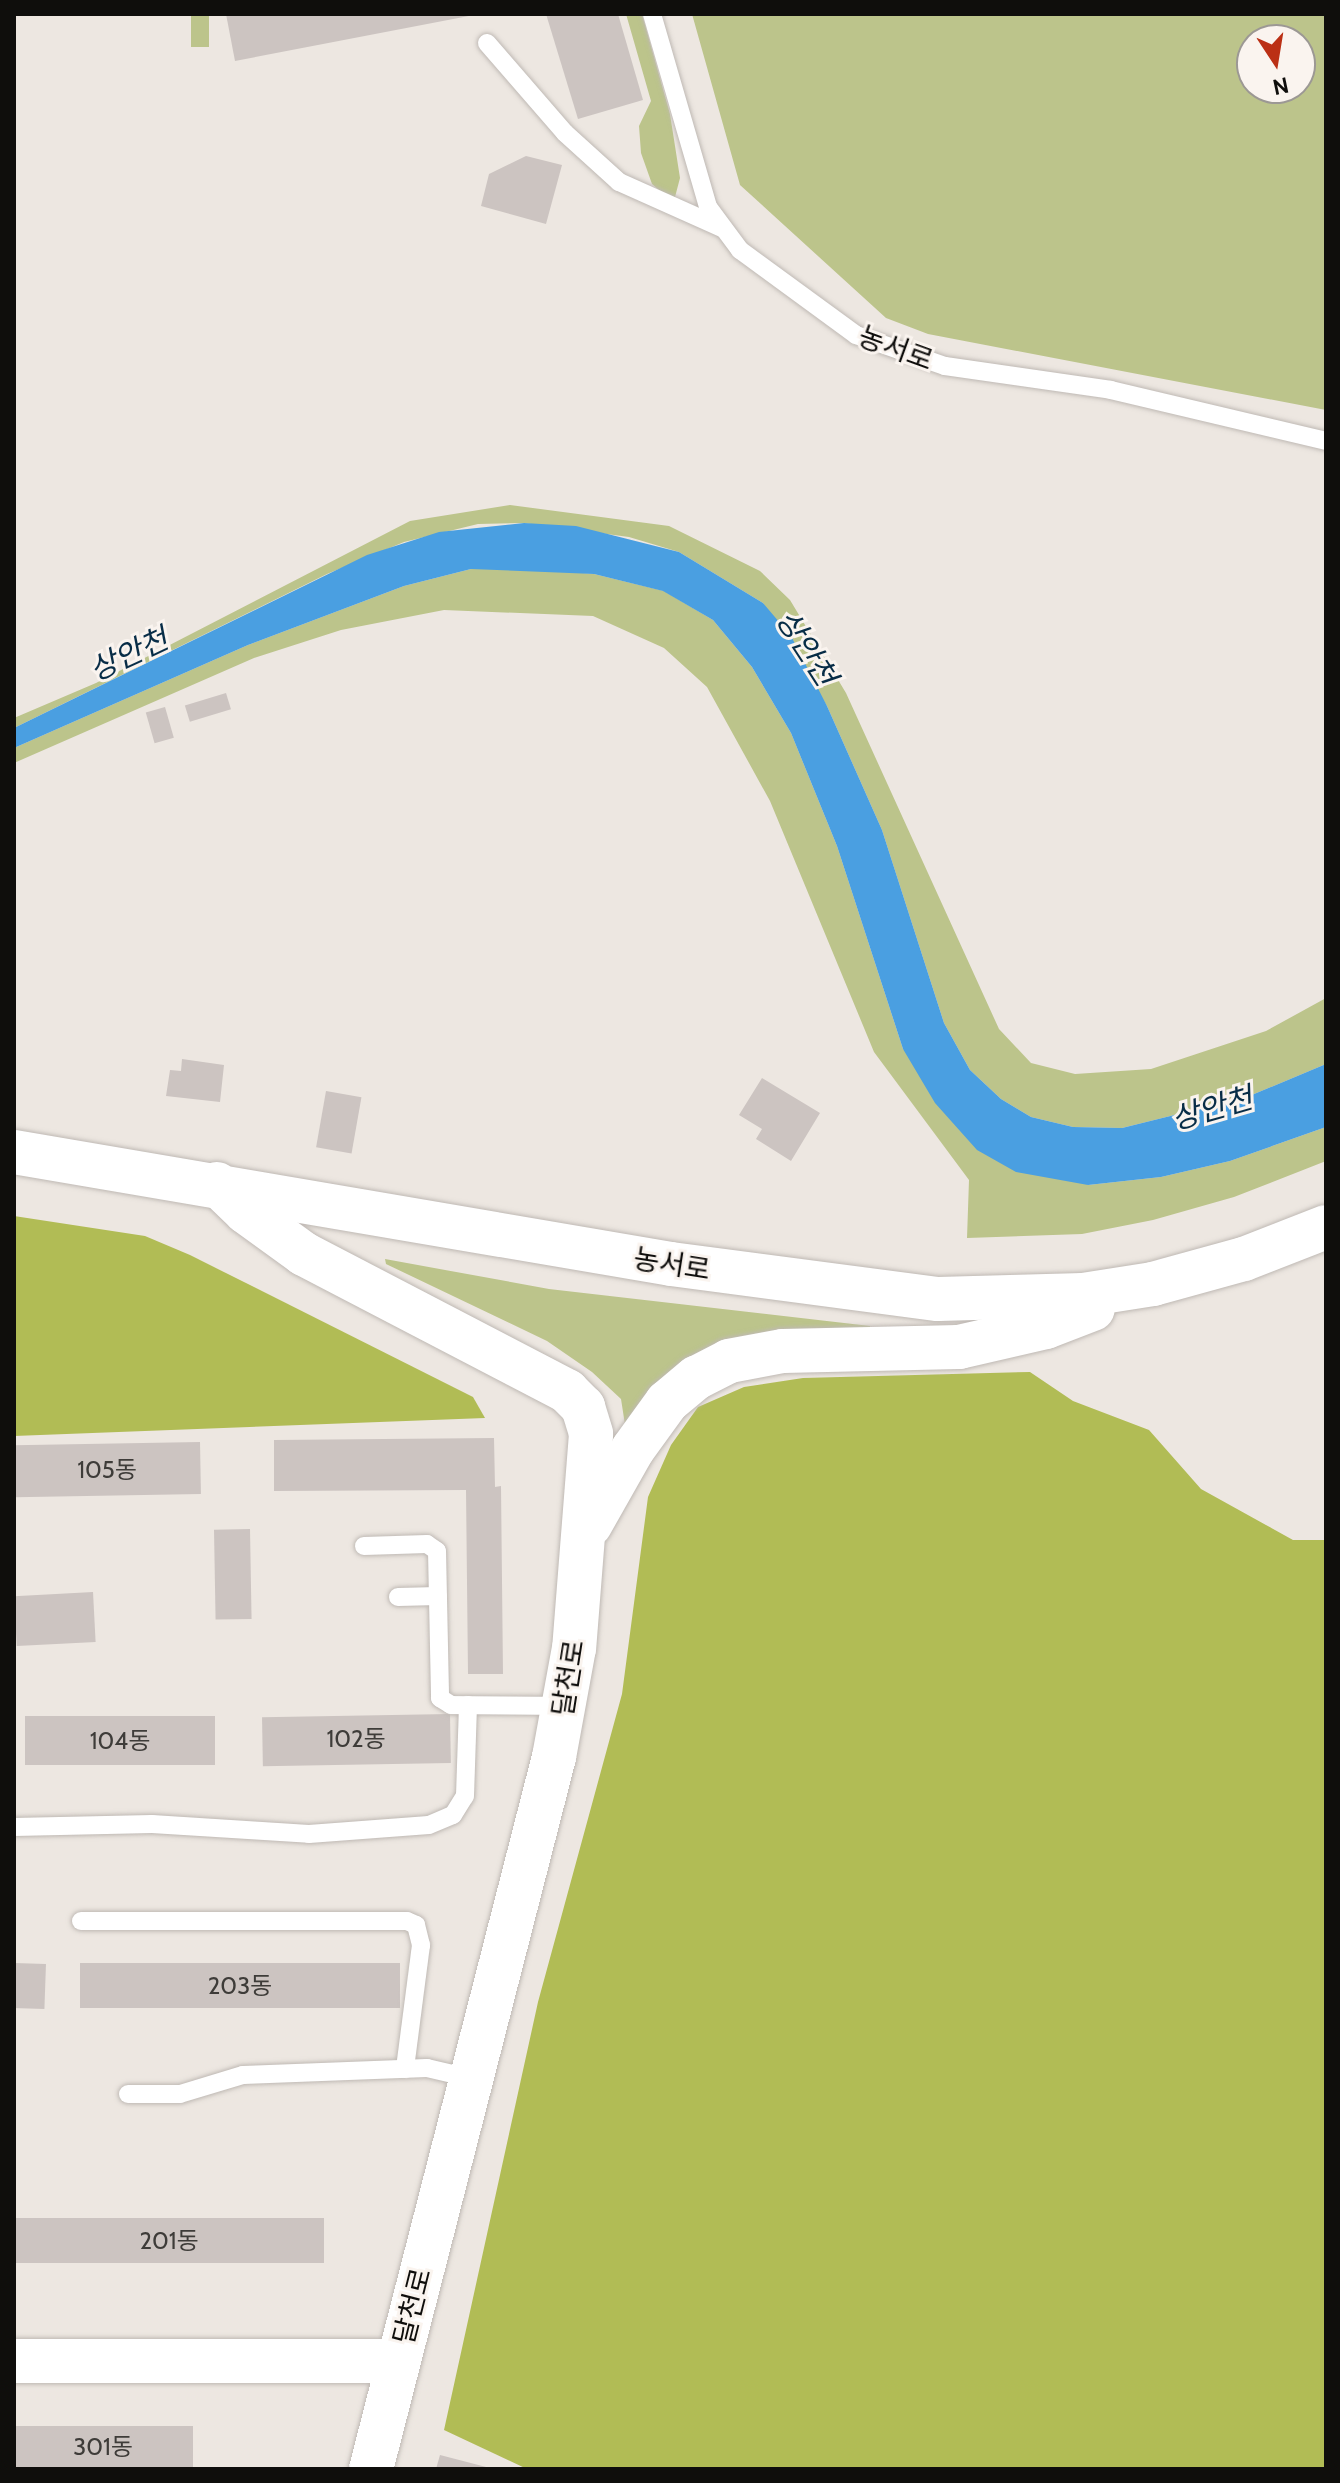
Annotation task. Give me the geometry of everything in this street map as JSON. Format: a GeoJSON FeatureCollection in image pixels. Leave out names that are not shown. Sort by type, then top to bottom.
{"type":"FeatureCollection","features":[{"type":"Feature","properties":{"kind":"street","name":"농서로"},"geometry":{"type":"LineString","coordinates":[[14,1152],[217,1184],[656,1262],[922,1297],[1008,1301],[1153,1284],[1244,1259],[1326,1227]]}},
{"type":"Feature","properties":{"kind":"street","name":"달천로"},"geometry":{"type":"LineString","coordinates":[[217,1184],[246,1212],[304,1254],[567,1391],[583,1407],[591,1434],[565,1706],[371,2469]]}},
{"type":"Feature","properties":{"kind":"street"},"geometry":{"type":"LineString","coordinates":[[583,1538],[633,1449],[667,1402],[696,1378],[729,1361],[783,1351],[959,1347],[1046,1327],[1153,1284]]}},
{"type":"Feature","properties":{"kind":"street","name":"달천로"},"geometry":{"type":"LineString","coordinates":[[14,2361],[398,2361]]}},
{"type":"Feature","properties":{"kind":"lane","name":"농서로"},"geometry":{"type":"LineString","coordinates":[[652,14],[704,196],[722,228],[740,250],[812,307],[856,335],[911,358],[1111,390],[1326,441]]}},
{"type":"Feature","properties":{"kind":"lane"},"geometry":{"type":"LineString","coordinates":[[487,43],[565,133],[619,182],[722,228]]}},
{"type":"Feature","properties":{"kind":"lane"},"geometry":{"type":"LineString","coordinates":[[364,1546],[433,1546],[439,1559],[440,1698],[468,1705],[565,1706]]}},
{"type":"Feature","properties":{"kind":"lane"},"geometry":{"type":"LineString","coordinates":[[398,1597],[438,1596]]}},
{"type":"Feature","properties":{"kind":"lane"},"geometry":{"type":"LineString","coordinates":[[14,1827],[152,1824],[309,1834],[429,1825],[453,1815],[465,1796],[468,1705]]}},
{"type":"Feature","properties":{"kind":"lane"},"geometry":{"type":"LineString","coordinates":[[81,1921],[407,1921],[416,1925],[421,1945],[405,2069]]}},
{"type":"Feature","properties":{"kind":"lane"},"geometry":{"type":"LineString","coordinates":[[128,2094],[180,2094],[243,2075],[405,2069],[470,2078]]}},
{"type":"Feature","properties":{"kind":"green space"},"geometry":{"type":"Polygon","coordinates":[[[191,14],[209,14],[209,47],[191,47],[191,14]]]}},
{"type":"Feature","properties":{"kind":"green space"},"geometry":{"type":"Polygon","coordinates":[[[626,14],[642,14],[670,114],[680,178],[675,197],[667,197],[652,184],[641,153],[639,126],[651,101],[626,14]]]}},
{"type":"Feature","properties":{"kind":"green space"},"geometry":{"type":"Polygon","coordinates":[[[692,14],[1326,14],[1326,410],[928,334],[886,318],[740,185],[692,14]]]}},
{"type":"Feature","properties":{"kind":"green space"},"geometry":{"type":"Polygon","coordinates":[[[510,505],[669,526],[760,571],[790,600],[846,693],[999,1029],[1031,1063],[1075,1074],[1151,1069],[1266,1031],[1326,998],[1326,1064],[1247,1097],[1122,1128],[1073,1127],[1031,1117],[1001,1099],[970,1070],[944,1023],[882,830],[827,706],[763,603],[679,552],[629,537],[524,523],[478,524],[404,542],[327,574],[14,728],[14,718],[96,683],[410,521],[510,505]]]}},
{"type":"Feature","properties":{"kind":"green space"},"geometry":{"type":"Polygon","coordinates":[[[528,568],[594,574],[664,591],[713,620],[752,667],[791,733],[837,846],[903,1049],[1088,1185],[1161,1177],[1230,1161],[1326,1127],[1326,1161],[1234,1197],[1153,1220],[1082,1234],[967,1238],[969,1180],[874,1052],[770,801],[707,687],[664,648],[593,616],[444,610],[341,630],[254,658],[14,763],[14,748],[248,645],[404,586],[471,569],[528,568]]]}},
{"type":"Feature","properties":{"kind":"green space"},"geometry":{"type":"Polygon","coordinates":[[[14,1216],[145,1236],[190,1255],[473,1397],[485,1418],[14,1436],[14,1216]]]}},
{"type":"Feature","properties":{"kind":"green space"},"geometry":{"type":"Polygon","coordinates":[[[385,1259],[549,1289],[870,1326],[869,1333],[776,1336],[626,1431],[621,1399],[592,1372],[547,1341],[386,1264],[385,1259]]]}},
{"type":"Feature","properties":{"kind":"green space"},"geometry":{"type":"Polygon","coordinates":[[[1030,1372],[1073,1401],[1149,1430],[1201,1489],[1293,1540],[1326,1540],[1326,2469],[527,2469],[444,2430],[538,2002],[622,1694],[648,1497],[671,1445],[698,1407],[744,1387],[803,1378],[1030,1372]]]}},
{"type":"Feature","properties":{"kind":"water","name":"상안천"},"geometry":{"type":"Polygon","coordinates":[[[524,523],[576,526],[679,552],[763,603],[791,636],[827,706],[882,830],[944,1023],[970,1070],[1001,1099],[1031,1117],[1073,1127],[1122,1128],[1247,1097],[1326,1064],[1326,1127],[1230,1161],[1161,1177],[1088,1185],[1016,1172],[977,1150],[935,1103],[903,1049],[837,846],[791,733],[752,667],[713,620],[663,591],[594,574],[471,569],[404,586],[248,645],[14,748],[14,728],[367,555],[439,532],[524,523]]]}},
{"type":"Feature","properties":{"kind":"building"},"geometry":{"type":"Polygon","coordinates":[[[226,14],[474,14],[474,15],[235,61],[226,14]]]}},
{"type":"Feature","properties":{"kind":"building"},"geometry":{"type":"Polygon","coordinates":[[[546,14],[618,14],[643,100],[578,119],[546,14]]]}},
{"type":"Feature","properties":{"kind":"building"},"geometry":{"type":"Polygon","coordinates":[[[526,156],[562,165],[546,224],[481,206],[489,174],[526,156]]]}},
{"type":"Feature","properties":{"kind":"building"},"geometry":{"type":"Polygon","coordinates":[[[226,693],[231,709],[190,722],[185,706],[226,693]]]}},
{"type":"Feature","properties":{"kind":"building"},"geometry":{"type":"Polygon","coordinates":[[[165,707],[174,738],[155,743],[146,713],[165,707]]]}},
{"type":"Feature","properties":{"kind":"building"},"geometry":{"type":"Polygon","coordinates":[[[182,1059],[224,1065],[220,1102],[166,1096],[170,1070],[181,1071],[182,1059]]]}},
{"type":"Feature","properties":{"kind":"building"},"geometry":{"type":"Polygon","coordinates":[[[762,1078],[820,1113],[791,1161],[756,1139],[762,1129],[739,1115],[762,1078]]]}},
{"type":"Feature","properties":{"kind":"building"},"geometry":{"type":"Polygon","coordinates":[[[326,1091],[361,1097],[352,1153],[316,1147],[326,1091]]]}},
{"type":"Feature","properties":{"kind":"building"},"geometry":{"type":"Polygon","coordinates":[[[494,1438],[495,1487],[501,1486],[503,1674],[468,1674],[466,1490],[274,1491],[274,1440],[494,1438]]]}},
{"type":"Feature","properties":{"kind":"building"},"geometry":{"type":"Polygon","coordinates":[[[200,1442],[201,1494],[15,1497],[14,1445],[200,1442]]]}},
{"type":"Feature","properties":{"kind":"building"},"geometry":{"type":"Polygon","coordinates":[[[250,1529],[252,1619],[216,1620],[214,1530],[250,1529]]]}},
{"type":"Feature","properties":{"kind":"building"},"geometry":{"type":"Polygon","coordinates":[[[93,1592],[96,1642],[17,1646],[14,1596],[93,1592]]]}},
{"type":"Feature","properties":{"kind":"building"},"geometry":{"type":"Polygon","coordinates":[[[450,1714],[451,1763],[263,1766],[262,1717],[450,1714]]]}},
{"type":"Feature","properties":{"kind":"building"},"geometry":{"type":"Polygon","coordinates":[[[25,1716],[215,1716],[215,1765],[25,1765],[25,1716]]]}},
{"type":"Feature","properties":{"kind":"building"},"geometry":{"type":"Polygon","coordinates":[[[14,1963],[46,1964],[44,2009],[14,2008],[14,1963]]]}},
{"type":"Feature","properties":{"kind":"building"},"geometry":{"type":"Polygon","coordinates":[[[80,1963],[400,1963],[400,2008],[80,2008],[80,1963]]]}},
{"type":"Feature","properties":{"kind":"building"},"geometry":{"type":"Polygon","coordinates":[[[14,2218],[324,2218],[324,2263],[14,2263],[14,2218]]]}},
{"type":"Feature","properties":{"kind":"building"},"geometry":{"type":"Polygon","coordinates":[[[14,2426],[193,2426],[193,2469],[14,2469],[14,2426]]]}},
{"type":"Feature","properties":{"kind":"building"},"geometry":{"type":"Polygon","coordinates":[[[440,2455],[490,2468],[490,2469],[436,2469],[440,2455]]]}}]}
